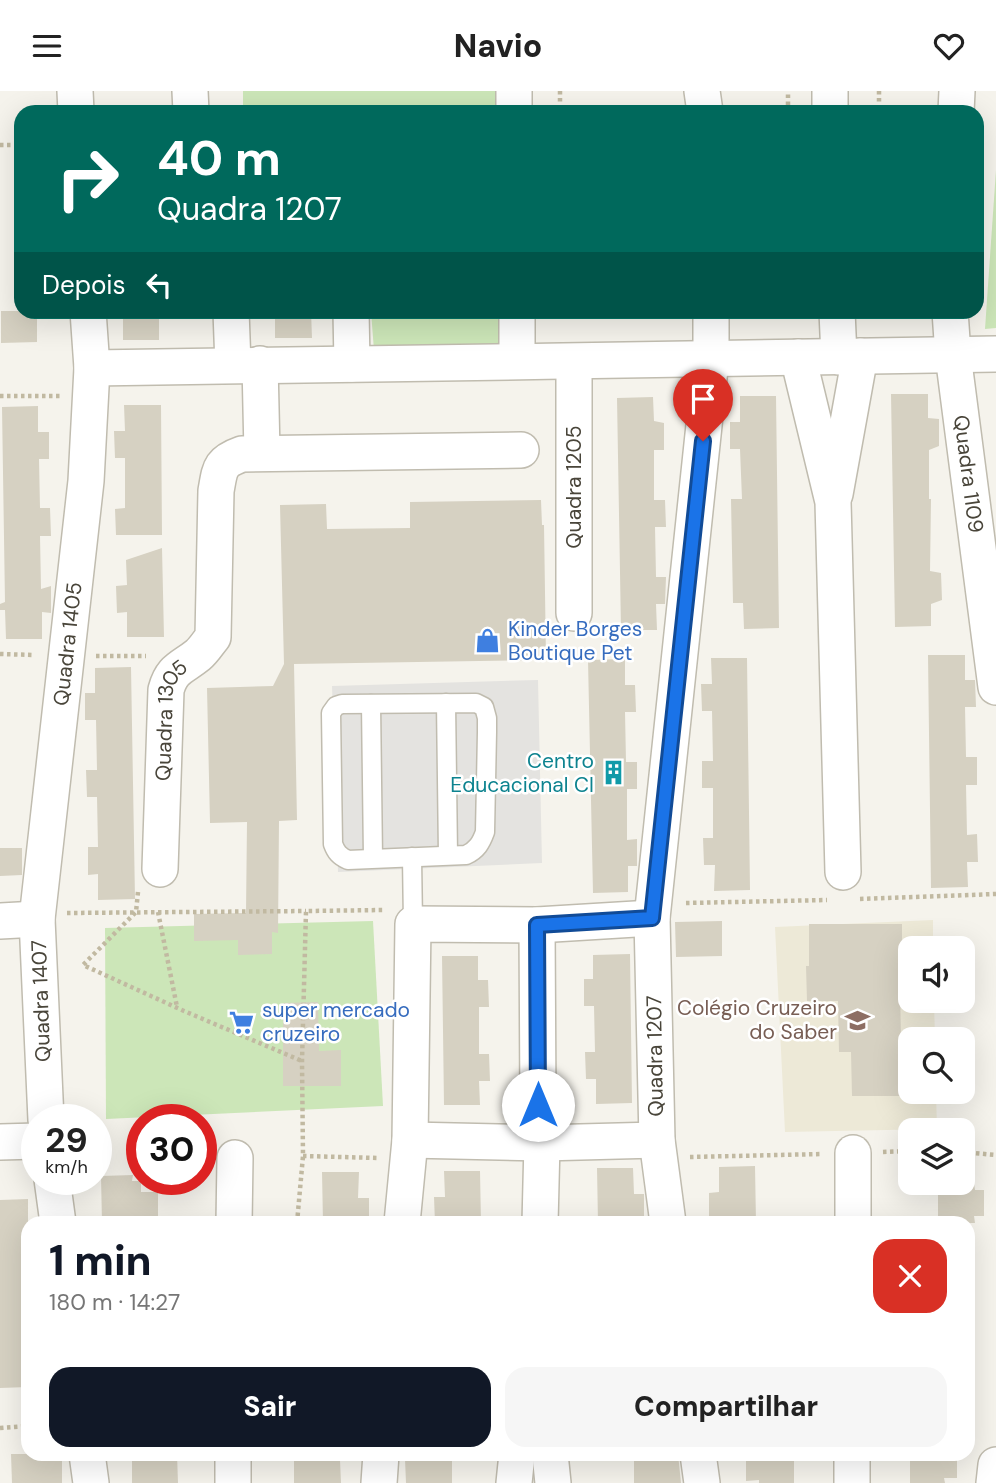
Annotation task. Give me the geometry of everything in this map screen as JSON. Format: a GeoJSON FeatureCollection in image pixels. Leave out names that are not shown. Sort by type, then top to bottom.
{"type":"FeatureCollection","features":[{"type":"Feature","properties":{"kind":"street"},"geometry":{"type":"LineString","coordinates":[[88,319],[91,382],[246,365],[996,355]]}},
{"type":"Feature","properties":{"kind":"street"},"geometry":{"type":"LineString","coordinates":[[234,319],[246,365],[262,453]]}},
{"type":"Feature","properties":{"kind":"street"},"geometry":{"type":"LineString","coordinates":[[351,319],[352,364]]}},
{"type":"Feature","properties":{"kind":"street"},"geometry":{"type":"LineString","coordinates":[[517,319],[517,361]]}},
{"type":"Feature","properties":{"kind":"street"},"geometry":{"type":"LineString","coordinates":[[403,1216],[409,1149],[413,917],[537,925],[652,918],[711,359],[711,319]]}},
{"type":"Feature","properties":{"kind":"street"},"geometry":{"type":"LineString","coordinates":[[833,502],[848,432],[850,356],[839,319]]}},
{"type":"Feature","properties":{"kind":"street","name":"Quadra 1109"},"geometry":{"type":"LineString","coordinates":[[951,319],[996,687]]}},
{"type":"Feature","properties":{"kind":"street"},"geometry":{"type":"LineString","coordinates":[[798,357],[833,502],[843,872]]}},
{"type":"Feature","properties":{"kind":"street","name":"Quadra 1205"},"geometry":{"type":"LineString","coordinates":[[574,362],[574,613]]}},
{"type":"Feature","properties":{"kind":"street","name":"Quadra 1405"},"geometry":{"type":"LineString","coordinates":[[38,916],[86,481],[91,382]]}},
{"type":"Feature","properties":{"kind":"street","name":"Quadra 1305"},"geometry":{"type":"LineString","coordinates":[[160,869],[166,690],[169,678],[200,654],[213,637],[216,491],[220,468],[228,459],[242,454],[521,450]]}},
{"type":"Feature","properties":{"kind":"street","name":"Quadra 1407"},"geometry":{"type":"LineString","coordinates":[[0,921],[38,916],[45,1104]]}},
{"type":"Feature","properties":{"kind":"street","name":"Quadra 1207"},"geometry":{"type":"LineString","coordinates":[[409,1149],[542,1143],[658,1149],[652,918]]}},
{"type":"Feature","properties":{"kind":"street"},"geometry":{"type":"LineString","coordinates":[[537,925],[538,1105]]}},
{"type":"Feature","properties":{"kind":"street"},"geometry":{"type":"LineString","coordinates":[[0,1142],[21,1141]]}},
{"type":"Feature","properties":{"kind":"street"},"geometry":{"type":"LineString","coordinates":[[540,1216],[542,1143]]}},
{"type":"Feature","properties":{"kind":"street"},"geometry":{"type":"LineString","coordinates":[[658,1149],[667,1216]]}},
{"type":"Feature","properties":{"kind":"street"},"geometry":{"type":"LineString","coordinates":[[853,1153],[853,1216]]}},
{"type":"Feature","properties":{"kind":"street"},"geometry":{"type":"LineString","coordinates":[[234,1158],[234,1216]]}},
{"type":"Feature","properties":{"kind":"street"},"geometry":{"type":"LineString","coordinates":[[54,1195],[57,1216]]}},
{"type":"Feature","properties":{"kind":"street"},"geometry":{"type":"LineString","coordinates":[[88,1461],[91,1483]]}},
{"type":"Feature","properties":{"kind":"street"},"geometry":{"type":"LineString","coordinates":[[233,1461],[233,1483]]}},
{"type":"Feature","properties":{"kind":"street"},"geometry":{"type":"LineString","coordinates":[[379,1483],[381,1461]]}},
{"type":"Feature","properties":{"kind":"street"},"geometry":{"type":"LineString","coordinates":[[514,1483],[516,1461]]}},
{"type":"Feature","properties":{"kind":"street"},"geometry":{"type":"LineString","coordinates":[[551,1461],[553,1483]]}},
{"type":"Feature","properties":{"kind":"street"},"geometry":{"type":"LineString","coordinates":[[699,1461],[702,1483]]}},
{"type":"Feature","properties":{"kind":"street"},"geometry":{"type":"LineString","coordinates":[[852,1461],[852,1483]]}},
{"type":"Feature","properties":{"kind":"street"},"geometry":{"type":"LineString","coordinates":[[994,1483],[996,1465]]}},
{"type":"Feature","properties":{"kind":"lane"},"geometry":{"type":"LineString","coordinates":[[446,703],[447,855]]}},
{"type":"Feature","properties":{"kind":"lane"},"geometry":{"type":"LineString","coordinates":[[476,703],[484,707],[487,718],[485,832],[474,851],[466,855],[348,860],[335,851],[331,713],[336,706],[342,704],[371,704],[476,703]]}},
{"type":"Feature","properties":{"kind":"lane"},"geometry":{"type":"LineString","coordinates":[[371,704],[373,858]]}},
{"type":"Feature","properties":{"kind":"lane"},"geometry":{"type":"LineString","coordinates":[[412,857],[413,917]]}},
{"type":"Feature","properties":{"kind":"path"},"geometry":{"type":"LineString","coordinates":[[0,396],[91,382]]}},
{"type":"Feature","properties":{"kind":"path"},"geometry":{"type":"LineString","coordinates":[[160,869],[140,878],[136,912],[83,965],[302,1061]]}},
{"type":"Feature","properties":{"kind":"path"},"geometry":{"type":"LineString","coordinates":[[38,916],[136,912],[306,911],[413,917]]}},
{"type":"Feature","properties":{"kind":"path"},"geometry":{"type":"LineString","coordinates":[[298,1216],[303,1156],[302,1061],[306,911]]}},
{"type":"Feature","properties":{"kind":"path"},"geometry":{"type":"LineString","coordinates":[[158,912],[177,1008]]}},
{"type":"Feature","properties":{"kind":"path"},"geometry":{"type":"LineString","coordinates":[[303,1156],[409,1149]]}},
{"type":"Feature","properties":{"kind":"path"},"geometry":{"type":"LineString","coordinates":[[658,1149],[898,1151]]}},
{"type":"Feature","properties":{"kind":"path"},"geometry":{"type":"LineString","coordinates":[[975,1153],[996,1155]]}},
{"type":"Feature","properties":{"kind":"path"},"geometry":{"type":"LineString","coordinates":[[0,1428],[21,1426]]}},
{"type":"Feature","properties":{"kind":"shaded area"},"geometry":{"type":"Polygon","coordinates":[[[538,680],[542,863],[338,872],[332,686],[538,680]]]}},
{"type":"Feature","properties":{"kind":"shaded area","name":"Colégio Cruzeiro do Saber"},"geometry":{"type":"Polygon","coordinates":[[[933,920],[933,936],[898,936],[898,1013],[934,1013],[935,1027],[898,1027],[898,1104],[936,1104],[937,1118],[898,1118],[898,1130],[785,1132],[775,927],[933,920]]]}},
{"type":"Feature","properties":{"kind":"green space"},"geometry":{"type":"Polygon","coordinates":[[[243,91],[497,91],[497,105],[243,105],[243,91]]]}},
{"type":"Feature","properties":{"kind":"green space"},"geometry":{"type":"Polygon","coordinates":[[[996,170],[996,328],[985,329],[996,170]]]}},
{"type":"Feature","properties":{"kind":"green space"},"geometry":{"type":"Polygon","coordinates":[[[372,319],[505,319],[507,346],[374,350],[372,319]]]}},
{"type":"Feature","properties":{"kind":"green space"},"geometry":{"type":"Polygon","coordinates":[[[373,921],[383,1106],[217,1114],[217,1104],[126,1104],[126,1118],[112,1119],[112,1104],[106,1104],[105,928],[373,921]]]}},
{"type":"Feature","properties":{"kind":"building"},"geometry":{"type":"Polygon","coordinates":[[[1,311],[14,311],[14,319],[37,319],[37,342],[1,343],[1,311]]]}},
{"type":"Feature","properties":{"kind":"building"},"geometry":{"type":"Polygon","coordinates":[[[123,319],[159,319],[159,340],[123,340],[123,319]]]}},
{"type":"Feature","properties":{"kind":"building"},"geometry":{"type":"Polygon","coordinates":[[[275,319],[311,319],[312,338],[275,338],[275,319]]]}},
{"type":"Feature","properties":{"kind":"building"},"geometry":{"type":"Polygon","coordinates":[[[891,394],[928,394],[928,418],[939,419],[939,446],[929,450],[930,571],[941,573],[942,600],[931,604],[931,626],[895,627],[891,394]]]}},
{"type":"Feature","properties":{"kind":"building"},"geometry":{"type":"Polygon","coordinates":[[[740,396],[776,396],[779,628],[744,629],[743,603],[733,603],[731,499],[742,499],[740,449],[730,449],[730,422],[740,422],[740,396]]]}},
{"type":"Feature","properties":{"kind":"building"},"geometry":{"type":"Polygon","coordinates":[[[653,397],[654,421],[664,423],[664,450],[654,450],[654,500],[665,500],[666,527],[655,527],[656,577],[666,577],[665,604],[656,604],[657,630],[621,630],[617,398],[653,397]]]}},
{"type":"Feature","properties":{"kind":"building"},"geometry":{"type":"Polygon","coordinates":[[[124,405],[161,405],[162,535],[116,535],[115,509],[125,508],[125,458],[115,458],[114,431],[125,431],[124,405]]]}},
{"type":"Feature","properties":{"kind":"building"},"geometry":{"type":"Polygon","coordinates":[[[38,406],[38,432],[49,432],[49,459],[39,459],[40,508],[50,508],[51,536],[40,536],[41,589],[51,586],[51,613],[42,612],[42,639],[6,639],[5,610],[0,610],[0,604],[5,602],[2,407],[38,406]]]}},
{"type":"Feature","properties":{"kind":"building"},"geometry":{"type":"Polygon","coordinates":[[[541,500],[544,525],[546,660],[294,664],[297,820],[279,821],[278,933],[272,932],[272,954],[238,955],[238,940],[194,941],[194,914],[246,913],[247,822],[210,823],[207,688],[273,686],[284,664],[280,505],[326,504],[327,529],[410,528],[410,502],[541,500]]]}},
{"type":"Feature","properties":{"kind":"building"},"geometry":{"type":"Polygon","coordinates":[[[162,548],[164,637],[127,637],[127,612],[117,613],[116,586],[127,585],[126,560],[162,548]]]}},
{"type":"Feature","properties":{"kind":"building"},"geometry":{"type":"Polygon","coordinates":[[[928,655],[965,655],[965,680],[975,680],[976,707],[965,707],[966,757],[977,757],[977,785],[966,785],[967,835],[977,834],[978,862],[967,862],[968,887],[931,888],[928,655]]]}},
{"type":"Feature","properties":{"kind":"building"},"geometry":{"type":"Polygon","coordinates":[[[711,658],[747,658],[750,890],[714,891],[715,865],[704,865],[703,838],[713,838],[713,788],[702,788],[702,761],[713,761],[712,711],[702,711],[701,684],[712,684],[711,658]]]}},
{"type":"Feature","properties":{"kind":"building","name":"Centro Educacional CI"},"geometry":{"type":"Polygon","coordinates":[[[625,659],[625,685],[635,685],[636,712],[625,712],[626,762],[637,762],[637,789],[627,789],[627,840],[637,839],[637,866],[628,866],[628,892],[593,893],[588,660],[625,659]]]}},
{"type":"Feature","properties":{"kind":"building"},"geometry":{"type":"Polygon","coordinates":[[[131,667],[135,899],[98,900],[98,874],[88,875],[88,847],[98,847],[97,797],[87,797],[86,770],[97,770],[96,720],[85,720],[85,693],[95,693],[95,668],[131,667]]]}},
{"type":"Feature","properties":{"kind":"building"},"geometry":{"type":"Polygon","coordinates":[[[0,848],[22,848],[22,875],[0,876],[0,848]]]}},
{"type":"Feature","properties":{"kind":"building"},"geometry":{"type":"Polygon","coordinates":[[[722,921],[722,956],[676,957],[675,922],[722,921]]]}},
{"type":"Feature","properties":{"kind":"building"},"geometry":{"type":"Polygon","coordinates":[[[809,924],[902,924],[902,936],[898,936],[898,1013],[900,1013],[901,1027],[898,1027],[898,1096],[852,1096],[851,1052],[839,1052],[838,1001],[807,1001],[806,966],[809,966],[809,924]]]}},
{"type":"Feature","properties":{"kind":"building"},"geometry":{"type":"Polygon","coordinates":[[[630,954],[632,1103],[596,1104],[596,1079],[586,1079],[585,1052],[595,1052],[594,1006],[584,1006],[584,979],[593,979],[593,955],[630,954]]]}},
{"type":"Feature","properties":{"kind":"building"},"geometry":{"type":"Polygon","coordinates":[[[442,956],[478,956],[478,980],[488,980],[489,1007],[479,1007],[479,1054],[489,1054],[490,1081],[479,1081],[480,1105],[444,1105],[442,956]]]}},
{"type":"Feature","properties":{"kind":"building"},"geometry":{"type":"Polygon","coordinates":[[[318,1002],[319,1051],[341,1050],[341,1086],[283,1086],[283,1003],[318,1002]]]}},
{"type":"Feature","properties":{"kind":"building"},"geometry":{"type":"Polygon","coordinates":[[[755,1166],[756,1216],[709,1216],[709,1193],[719,1192],[719,1167],[755,1166]]]}},
{"type":"Feature","properties":{"kind":"building"},"geometry":{"type":"Polygon","coordinates":[[[597,1168],[633,1168],[634,1194],[644,1194],[644,1216],[598,1216],[597,1168]]]}},
{"type":"Feature","properties":{"kind":"building"},"geometry":{"type":"Polygon","coordinates":[[[444,1171],[480,1171],[481,1216],[435,1216],[434,1197],[445,1197],[444,1171]]]}},
{"type":"Feature","properties":{"kind":"building"},"geometry":{"type":"Polygon","coordinates":[[[322,1172],[359,1172],[358,1198],[369,1198],[369,1216],[323,1216],[322,1172]]]}},
{"type":"Feature","properties":{"kind":"building"},"geometry":{"type":"Polygon","coordinates":[[[126,1175],[126,1195],[158,1195],[158,1216],[102,1216],[101,1195],[112,1195],[112,1176],[126,1175]]]}},
{"type":"Feature","properties":{"kind":"building"},"geometry":{"type":"Polygon","coordinates":[[[975,1190],[984,1190],[984,1216],[938,1216],[938,1195],[975,1195],[975,1190]]]}},
{"type":"Feature","properties":{"kind":"building"},"geometry":{"type":"Polygon","coordinates":[[[28,1199],[28,1216],[21,1216],[21,1387],[0,1388],[0,1200],[28,1199]]]}},
{"type":"Feature","properties":{"kind":"building"},"geometry":{"type":"Polygon","coordinates":[[[11,1454],[21,1454],[21,1461],[62,1461],[62,1483],[12,1483],[11,1454]]]}},
{"type":"Feature","properties":{"kind":"building"},"geometry":{"type":"Polygon","coordinates":[[[132,1461],[177,1461],[178,1483],[132,1483],[132,1461]]]}},
{"type":"Feature","properties":{"kind":"building"},"geometry":{"type":"Polygon","coordinates":[[[294,1461],[340,1461],[341,1483],[294,1483],[294,1461]]]}},
{"type":"Feature","properties":{"kind":"building"},"geometry":{"type":"Polygon","coordinates":[[[405,1461],[452,1461],[452,1483],[406,1483],[405,1461]]]}},
{"type":"Feature","properties":{"kind":"building"},"geometry":{"type":"Polygon","coordinates":[[[634,1461],[679,1461],[681,1483],[634,1483],[634,1461]]]}},
{"type":"Feature","properties":{"kind":"building"},"geometry":{"type":"Polygon","coordinates":[[[746,1461],[794,1461],[794,1483],[746,1481],[746,1461]]]}},
{"type":"Feature","properties":{"kind":"building"},"geometry":{"type":"Polygon","coordinates":[[[910,1461],[957,1461],[957,1478],[944,1478],[945,1483],[910,1483],[910,1461]]]}},
{"type":"Feature","properties":{"kind":"place","name":"Kinder Borges Boutique Pet"},"geometry":{"type":"Point","coordinates":[488,641]}},
{"type":"Feature","properties":{"kind":"place","name":"Centro Educacional CI"},"geometry":{"type":"Point","coordinates":[614,773]}},
{"type":"Feature","properties":{"kind":"place","name":"Colégio Cruzeiro do Saber"},"geometry":{"type":"Point","coordinates":[857,1020]}},
{"type":"Feature","properties":{"kind":"place","name":"super mercado cruzeiro"},"geometry":{"type":"Point","coordinates":[242,1022]}},
{"type":"Feature","properties":{"kind":"route"},"geometry":{"type":"LineString","coordinates":[[538,1105],[537,925],[652,918],[703,441]]}}]}
